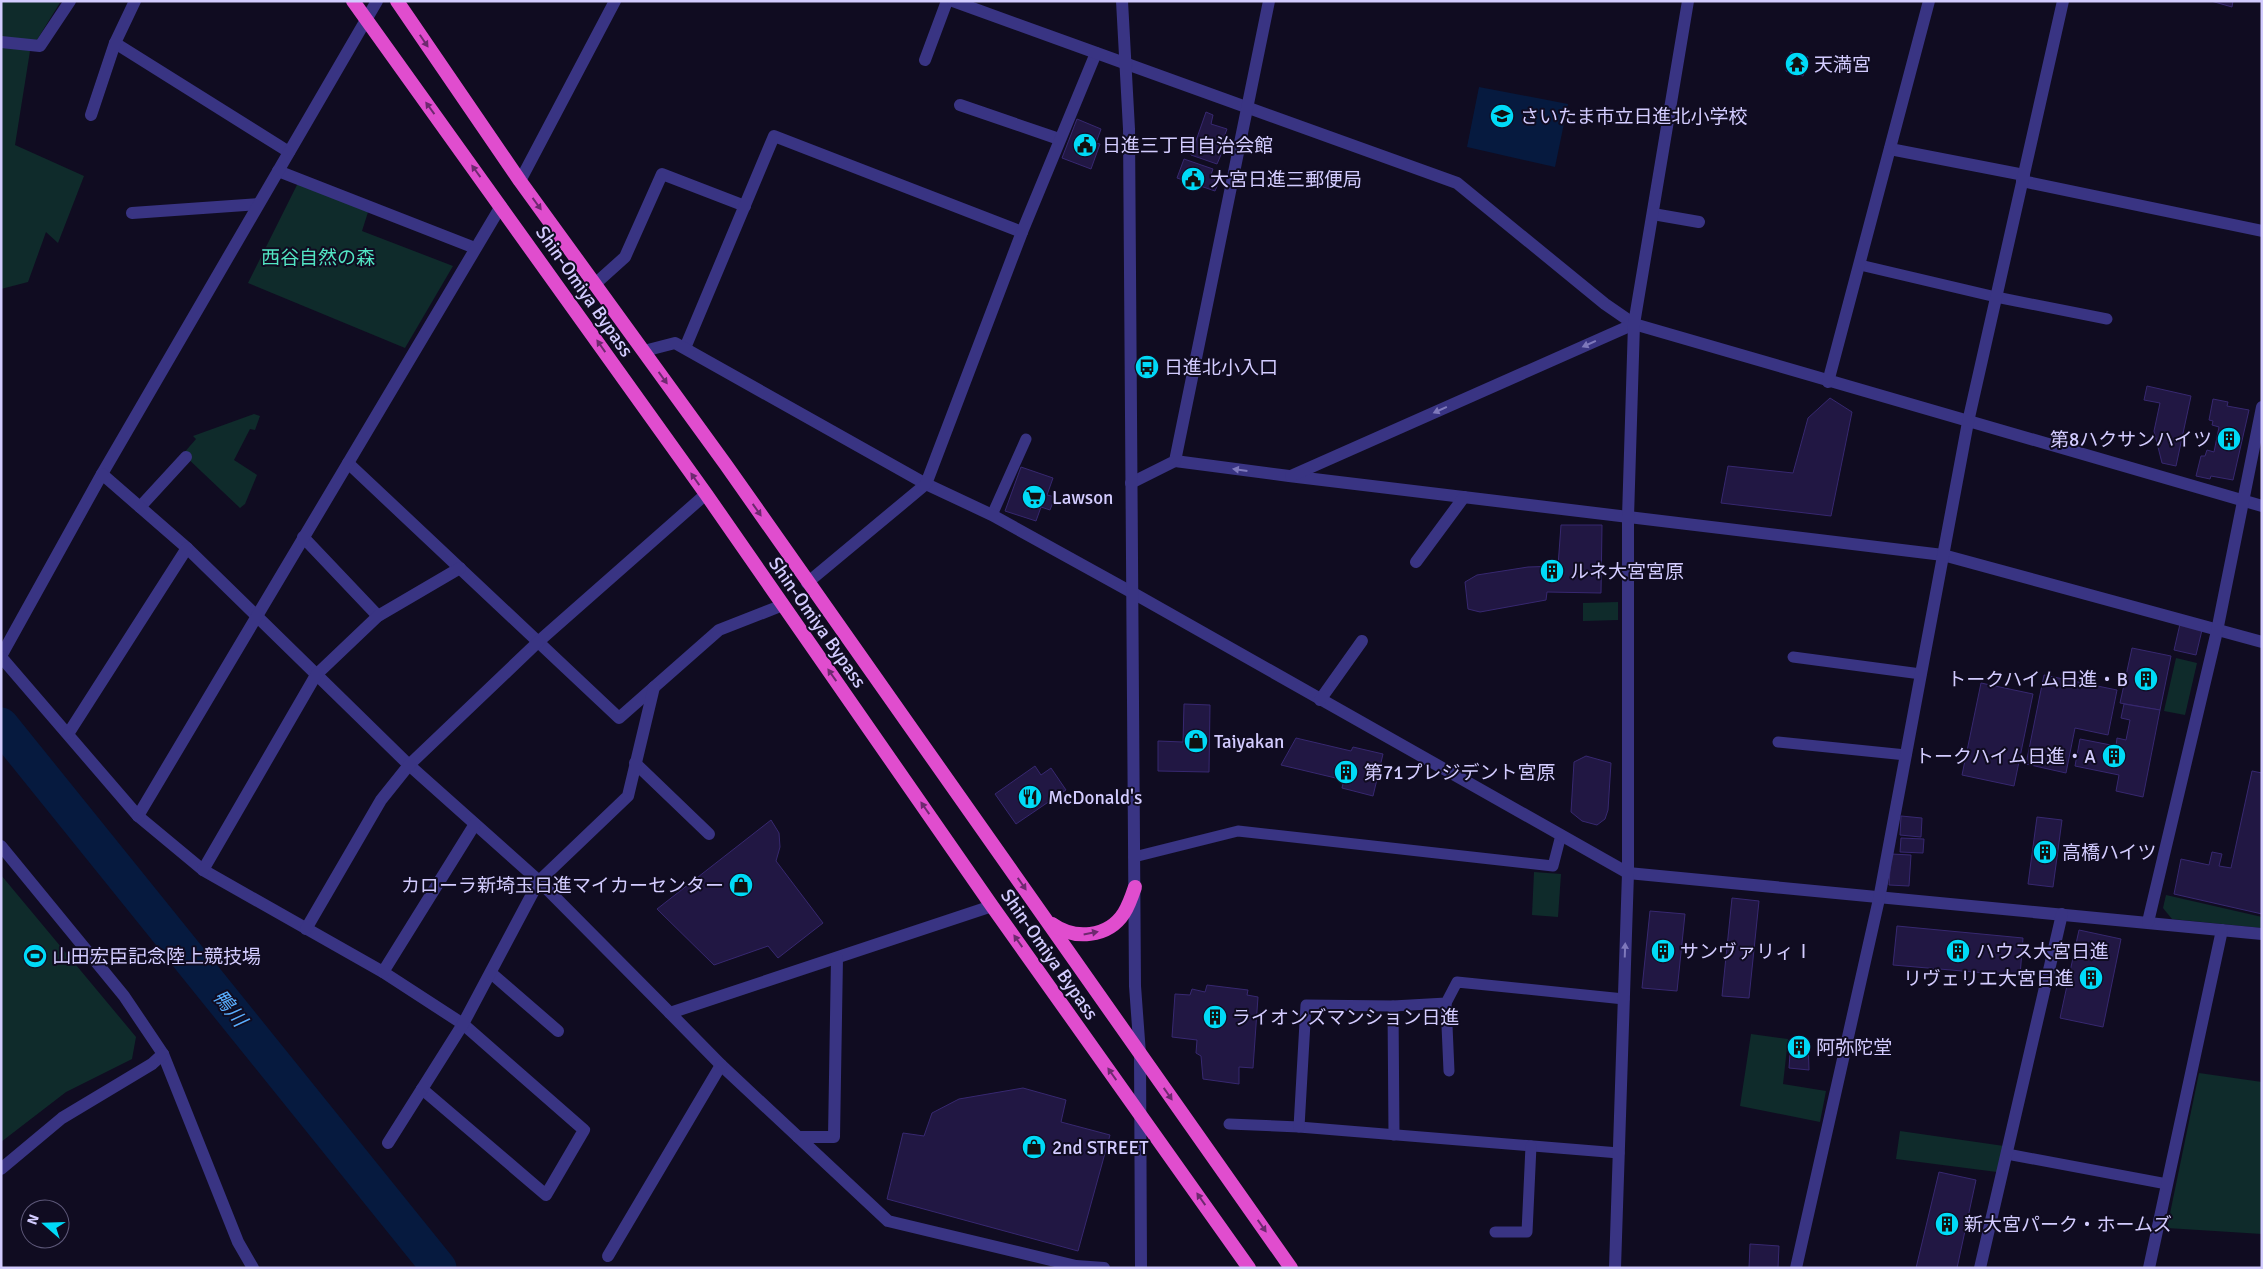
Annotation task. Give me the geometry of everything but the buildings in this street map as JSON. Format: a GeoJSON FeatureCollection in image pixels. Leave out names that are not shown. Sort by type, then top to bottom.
{"type":"FeatureCollection","features":[{"type":"Feature","properties":{"kind":"highway","name":"Shin-Omiya Bypass"},"geometry":{"type":"LineString","coordinates":[[353,1],[706,494],[992,906],[1249,1268]]}},
{"type":"Feature","properties":{"kind":"highway","name":"Shin-Omiya Bypass"},"geometry":{"type":"LineString","coordinates":[[397,1],[520,180],[644,351],[1291,1268]]}},
{"type":"Feature","properties":{"kind":"highway"},"geometry":{"type":"LineString","coordinates":[[1047,920],[1069,933],[1094,934],[1123,915],[1135,888]]}},
{"type":"Feature","properties":{"kind":"street"},"geometry":{"type":"LineString","coordinates":[[1,42],[40,46],[70,1]]}},
{"type":"Feature","properties":{"kind":"street"},"geometry":{"type":"LineString","coordinates":[[91,115],[115,43],[135,1]]}},
{"type":"Feature","properties":{"kind":"street"},"geometry":{"type":"LineString","coordinates":[[377,1],[102,474],[1,656],[138,816],[203,870],[383,972],[463,1024],[584,1130],[546,1195],[422,1089]]}},
{"type":"Feature","properties":{"kind":"street"},"geometry":{"type":"LineString","coordinates":[[520,180],[615,1]]}},
{"type":"Feature","properties":{"kind":"street"},"geometry":{"type":"LineString","coordinates":[[925,60],[947,1]]}},
{"type":"Feature","properties":{"kind":"street"},"geometry":{"type":"LineString","coordinates":[[953,1],[1457,183],[1605,304],[1634,324],[1828,382],[2262,506]]}},
{"type":"Feature","properties":{"kind":"street"},"geometry":{"type":"LineString","coordinates":[[1122,1],[1127,64],[1129,129],[1135,888],[1134,986],[1140,1054],[1141,1268]]}},
{"type":"Feature","properties":{"kind":"street"},"geometry":{"type":"LineString","coordinates":[[1175,460],[1269,1]]}},
{"type":"Feature","properties":{"kind":"street"},"geometry":{"type":"LineString","coordinates":[[1614,1268],[1628,873],[1628,517],[1634,324],[1688,1]]}},
{"type":"Feature","properties":{"kind":"street"},"geometry":{"type":"LineString","coordinates":[[1828,382],[1929,1]]}},
{"type":"Feature","properties":{"kind":"street"},"geometry":{"type":"LineString","coordinates":[[1796,1268],[1879,898],[1968,422],[2063,1]]}},
{"type":"Feature","properties":{"kind":"street"},"geometry":{"type":"LineString","coordinates":[[115,43],[289,152]]}},
{"type":"Feature","properties":{"kind":"street"},"geometry":{"type":"LineString","coordinates":[[807,582],[926,484],[1022,232],[1096,52]]}},
{"type":"Feature","properties":{"kind":"street"},"geometry":{"type":"LineString","coordinates":[[960,105],[1059,139]]}},
{"type":"Feature","properties":{"kind":"street"},"geometry":{"type":"LineString","coordinates":[[685,348],[774,136],[1022,232]]}},
{"type":"Feature","properties":{"kind":"street"},"geometry":{"type":"LineString","coordinates":[[1890,149],[2262,231]]}},
{"type":"Feature","properties":{"kind":"street"},"geometry":{"type":"LineString","coordinates":[[278,171],[475,248]]}},
{"type":"Feature","properties":{"kind":"street"},"geometry":{"type":"LineString","coordinates":[[595,284],[625,257],[662,174],[745,206]]}},
{"type":"Feature","properties":{"kind":"street"},"geometry":{"type":"LineString","coordinates":[[132,213],[258,204]]}},
{"type":"Feature","properties":{"kind":"street"},"geometry":{"type":"LineString","coordinates":[[138,816],[501,206]]}},
{"type":"Feature","properties":{"kind":"street"},"geometry":{"type":"LineString","coordinates":[[1653,214],[1699,222]]}},
{"type":"Feature","properties":{"kind":"street"},"geometry":{"type":"LineString","coordinates":[[1289,476],[1634,324]]}},
{"type":"Feature","properties":{"kind":"street"},"geometry":{"type":"LineString","coordinates":[[644,351],[675,343],[685,348],[926,484],[992,515],[1133,593],[1628,873],[2262,934]]}},
{"type":"Feature","properties":{"kind":"street"},"geometry":{"type":"LineString","coordinates":[[2148,922],[2217,631],[2262,407]]}},
{"type":"Feature","properties":{"kind":"street"},"geometry":{"type":"LineString","coordinates":[[140,507],[186,457]]}},
{"type":"Feature","properties":{"kind":"street"},"geometry":{"type":"LineString","coordinates":[[1131,483],[1175,460],[1289,476],[1943,555],[2262,642]]}},
{"type":"Feature","properties":{"kind":"street"},"geometry":{"type":"LineString","coordinates":[[348,463],[619,718],[719,630],[783,605]]}},
{"type":"Feature","properties":{"kind":"street"},"geometry":{"type":"LineString","coordinates":[[102,474],[187,548],[409,765],[539,881],[721,1065],[888,1221],[1076,1266],[1104,1268]]}},
{"type":"Feature","properties":{"kind":"street"},"geometry":{"type":"LineString","coordinates":[[306,929],[381,800],[409,765],[538,642],[706,494]]}},
{"type":"Feature","properties":{"kind":"street"},"geometry":{"type":"LineString","coordinates":[[1416,562],[1464,497]]}},
{"type":"Feature","properties":{"kind":"street"},"geometry":{"type":"LineString","coordinates":[[303,537],[378,616]]}},
{"type":"Feature","properties":{"kind":"street"},"geometry":{"type":"LineString","coordinates":[[68,734],[187,548]]}},
{"type":"Feature","properties":{"kind":"street"},"geometry":{"type":"LineString","coordinates":[[203,870],[316,674],[378,616],[460,568]]}},
{"type":"Feature","properties":{"kind":"street"},"geometry":{"type":"LineString","coordinates":[[1320,700],[1362,641]]}},
{"type":"Feature","properties":{"kind":"street"},"geometry":{"type":"LineString","coordinates":[[388,1142],[463,1024],[539,881],[628,796],[654,687]]}},
{"type":"Feature","properties":{"kind":"street"},"geometry":{"type":"LineString","coordinates":[[636,763],[709,834]]}},
{"type":"Feature","properties":{"kind":"street"},"geometry":{"type":"LineString","coordinates":[[383,972],[475,824]]}},
{"type":"Feature","properties":{"kind":"street"},"geometry":{"type":"LineString","coordinates":[[1,846],[124,996],[163,1054],[238,1242],[253,1268]]}},
{"type":"Feature","properties":{"kind":"street"},"geometry":{"type":"LineString","coordinates":[[670,1013],[992,906]]}},
{"type":"Feature","properties":{"kind":"street"},"geometry":{"type":"LineString","coordinates":[[1980,1268],[2062,914]]}},
{"type":"Feature","properties":{"kind":"street"},"geometry":{"type":"LineString","coordinates":[[2149,1268],[2222,930]]}},
{"type":"Feature","properties":{"kind":"street"},"geometry":{"type":"LineString","coordinates":[[798,1137],[834,1137],[837,958]]}},
{"type":"Feature","properties":{"kind":"street"},"geometry":{"type":"LineString","coordinates":[[491,972],[558,1031]]}},
{"type":"Feature","properties":{"kind":"street"},"geometry":{"type":"LineString","coordinates":[[1,1169],[62,1118],[152,1064],[163,1054]]}},
{"type":"Feature","properties":{"kind":"street"},"geometry":{"type":"LineString","coordinates":[[608,1256],[721,1065]]}},
{"type":"Feature","properties":{"kind":"lane"},"geometry":{"type":"LineString","coordinates":[[1860,265],[1996,297],[2107,320]]}},
{"type":"Feature","properties":{"kind":"lane"},"geometry":{"type":"LineString","coordinates":[[992,515],[1026,439]]}},
{"type":"Feature","properties":{"kind":"lane"},"geometry":{"type":"LineString","coordinates":[[1793,657],[1921,674]]}},
{"type":"Feature","properties":{"kind":"lane"},"geometry":{"type":"LineString","coordinates":[[1778,742],[1906,755]]}},
{"type":"Feature","properties":{"kind":"lane"},"geometry":{"type":"LineString","coordinates":[[1134,857],[1238,831],[1553,866],[1561,835]]}},
{"type":"Feature","properties":{"kind":"lane"},"geometry":{"type":"LineString","coordinates":[[1449,1071],[1446,1002],[1457,982],[1624,999]]}},
{"type":"Feature","properties":{"kind":"lane"},"geometry":{"type":"LineString","coordinates":[[1299,1127],[1306,1006],[1393,1006],[1446,1002]]}},
{"type":"Feature","properties":{"kind":"lane"},"geometry":{"type":"LineString","coordinates":[[1393,1006],[1394,1135]]}},
{"type":"Feature","properties":{"kind":"lane"},"geometry":{"type":"LineString","coordinates":[[1229,1124],[1299,1127],[1619,1154]]}},
{"type":"Feature","properties":{"kind":"lane"},"geometry":{"type":"LineString","coordinates":[[1495,1232],[1527,1232],[1531,1146]]}},
{"type":"Feature","properties":{"kind":"lane"},"geometry":{"type":"LineString","coordinates":[[2007,1154],[2168,1184]]}},
{"type":"Feature","properties":{"kind":"green space"},"geometry":{"type":"Polygon","coordinates":[[[1,1],[61,1],[30,51],[15,145],[84,176],[58,243],[46,232],[28,282],[1,289],[1,1]]]}},
{"type":"Feature","properties":{"kind":"green space","name":"西谷自然の森"},"geometry":{"type":"Polygon","coordinates":[[[299,181],[369,209],[362,231],[453,266],[405,348],[248,283],[299,181]]]}},
{"type":"Feature","properties":{"kind":"green space"},"geometry":{"type":"Polygon","coordinates":[[[254,414],[260,416],[255,430],[250,429],[234,460],[257,475],[245,504],[240,508],[183,454],[196,439],[193,436],[254,414]]]}},
{"type":"Feature","properties":{"kind":"green space"},"geometry":{"type":"Polygon","coordinates":[[[1618,602],[1618,620],[1583,621],[1583,603],[1618,602]]]}},
{"type":"Feature","properties":{"kind":"green space"},"geometry":{"type":"Polygon","coordinates":[[[2176,658],[2197,663],[2185,715],[2164,711],[2176,658]]]}},
{"type":"Feature","properties":{"kind":"green space"},"geometry":{"type":"Polygon","coordinates":[[[1534,872],[1561,874],[1558,917],[1532,915],[1534,872]]]}},
{"type":"Feature","properties":{"kind":"green space","name":"山田宏臣記念陸上競技場"},"geometry":{"type":"Polygon","coordinates":[[[1,875],[136,1037],[132,1059],[66,1092],[1,1142],[1,875]]]}},
{"type":"Feature","properties":{"kind":"green space"},"geometry":{"type":"Polygon","coordinates":[[[2166,895],[2262,917],[2262,928],[2172,919],[2163,908],[2166,895]]]}},
{"type":"Feature","properties":{"kind":"green space"},"geometry":{"type":"Polygon","coordinates":[[[1751,1034],[1788,1039],[1783,1084],[1826,1091],[1820,1122],[1740,1106],[1751,1034]]]}},
{"type":"Feature","properties":{"kind":"green space"},"geometry":{"type":"Polygon","coordinates":[[[2199,1073],[2262,1082],[2262,1234],[2167,1228],[2199,1073]]]}},
{"type":"Feature","properties":{"kind":"green space"},"geometry":{"type":"Polygon","coordinates":[[[1900,1131],[2004,1146],[1997,1172],[1896,1159],[1900,1131]]]}},
{"type":"Feature","properties":{"kind":"water"},"geometry":{"type":"Polygon","coordinates":[[[1479,87],[1568,104],[1555,167],[1467,147],[1479,87]]]}},
{"type":"Feature","properties":{"kind":"waterway","name":"鴨川"},"geometry":{"type":"LineString","coordinates":[[1,725],[439,1268]]}},
{"type":"Feature","properties":{"kind":"place","name":"天満宮"},"geometry":{"type":"Point","coordinates":[1797,64]}},
{"type":"Feature","properties":{"kind":"place","name":"さいたま市立日進北小学校"},"geometry":{"type":"Point","coordinates":[1502,116]}},
{"type":"Feature","properties":{"kind":"place","name":"日進三丁目自治会館"},"geometry":{"type":"Point","coordinates":[1085,145]}},
{"type":"Feature","properties":{"kind":"place","name":"大宮日進三郵便局"},"geometry":{"type":"Point","coordinates":[1193,179]}},
{"type":"Feature","properties":{"kind":"place","name":"日進北小入口"},"geometry":{"type":"Point","coordinates":[1147,367]}},
{"type":"Feature","properties":{"kind":"place","name":"第8ハクサンハイツ"},"geometry":{"type":"Point","coordinates":[2229,439]}},
{"type":"Feature","properties":{"kind":"place","name":"Lawson"},"geometry":{"type":"Point","coordinates":[1034,497]}},
{"type":"Feature","properties":{"kind":"place","name":"ルネ大宮宮原"},"geometry":{"type":"Point","coordinates":[1552,571]}},
{"type":"Feature","properties":{"kind":"place","name":"トークハイム日進・B"},"geometry":{"type":"Point","coordinates":[2146,679]}},
{"type":"Feature","properties":{"kind":"place","name":"Taiyakan"},"geometry":{"type":"Point","coordinates":[1196,741]}},
{"type":"Feature","properties":{"kind":"place","name":"トークハイム日進・A"},"geometry":{"type":"Point","coordinates":[2114,756]}},
{"type":"Feature","properties":{"kind":"place","name":"第71プレジデント宮原"},"geometry":{"type":"Point","coordinates":[1346,772]}},
{"type":"Feature","properties":{"kind":"place","name":"McDonald's"},"geometry":{"type":"Point","coordinates":[1030,797]}},
{"type":"Feature","properties":{"kind":"place","name":"高橋ハイツ"},"geometry":{"type":"Point","coordinates":[2045,852]}},
{"type":"Feature","properties":{"kind":"place","name":"カローラ新埼玉日進マイカーセンター"},"geometry":{"type":"Point","coordinates":[741,885]}},
{"type":"Feature","properties":{"kind":"place","name":"サンヴァリィⅠ"},"geometry":{"type":"Point","coordinates":[1663,951]}},
{"type":"Feature","properties":{"kind":"place","name":"ハウス大宮日進"},"geometry":{"type":"Point","coordinates":[1958,951]}},
{"type":"Feature","properties":{"kind":"place","name":"山田宏臣記念陸上競技場"},"geometry":{"type":"Point","coordinates":[35,956]}},
{"type":"Feature","properties":{"kind":"place","name":"リヴェリエ大宮日進"},"geometry":{"type":"Point","coordinates":[2091,978]}},
{"type":"Feature","properties":{"kind":"place","name":"ライオンズマンション日進"},"geometry":{"type":"Point","coordinates":[1215,1017]}},
{"type":"Feature","properties":{"kind":"place","name":"阿弥陀堂"},"geometry":{"type":"Point","coordinates":[1799,1047]}},
{"type":"Feature","properties":{"kind":"place","name":"2nd STREET"},"geometry":{"type":"Point","coordinates":[1034,1147]}},
{"type":"Feature","properties":{"kind":"place","name":"新大宮パーク・ホームズ"},"geometry":{"type":"Point","coordinates":[1947,1224]}}]}
